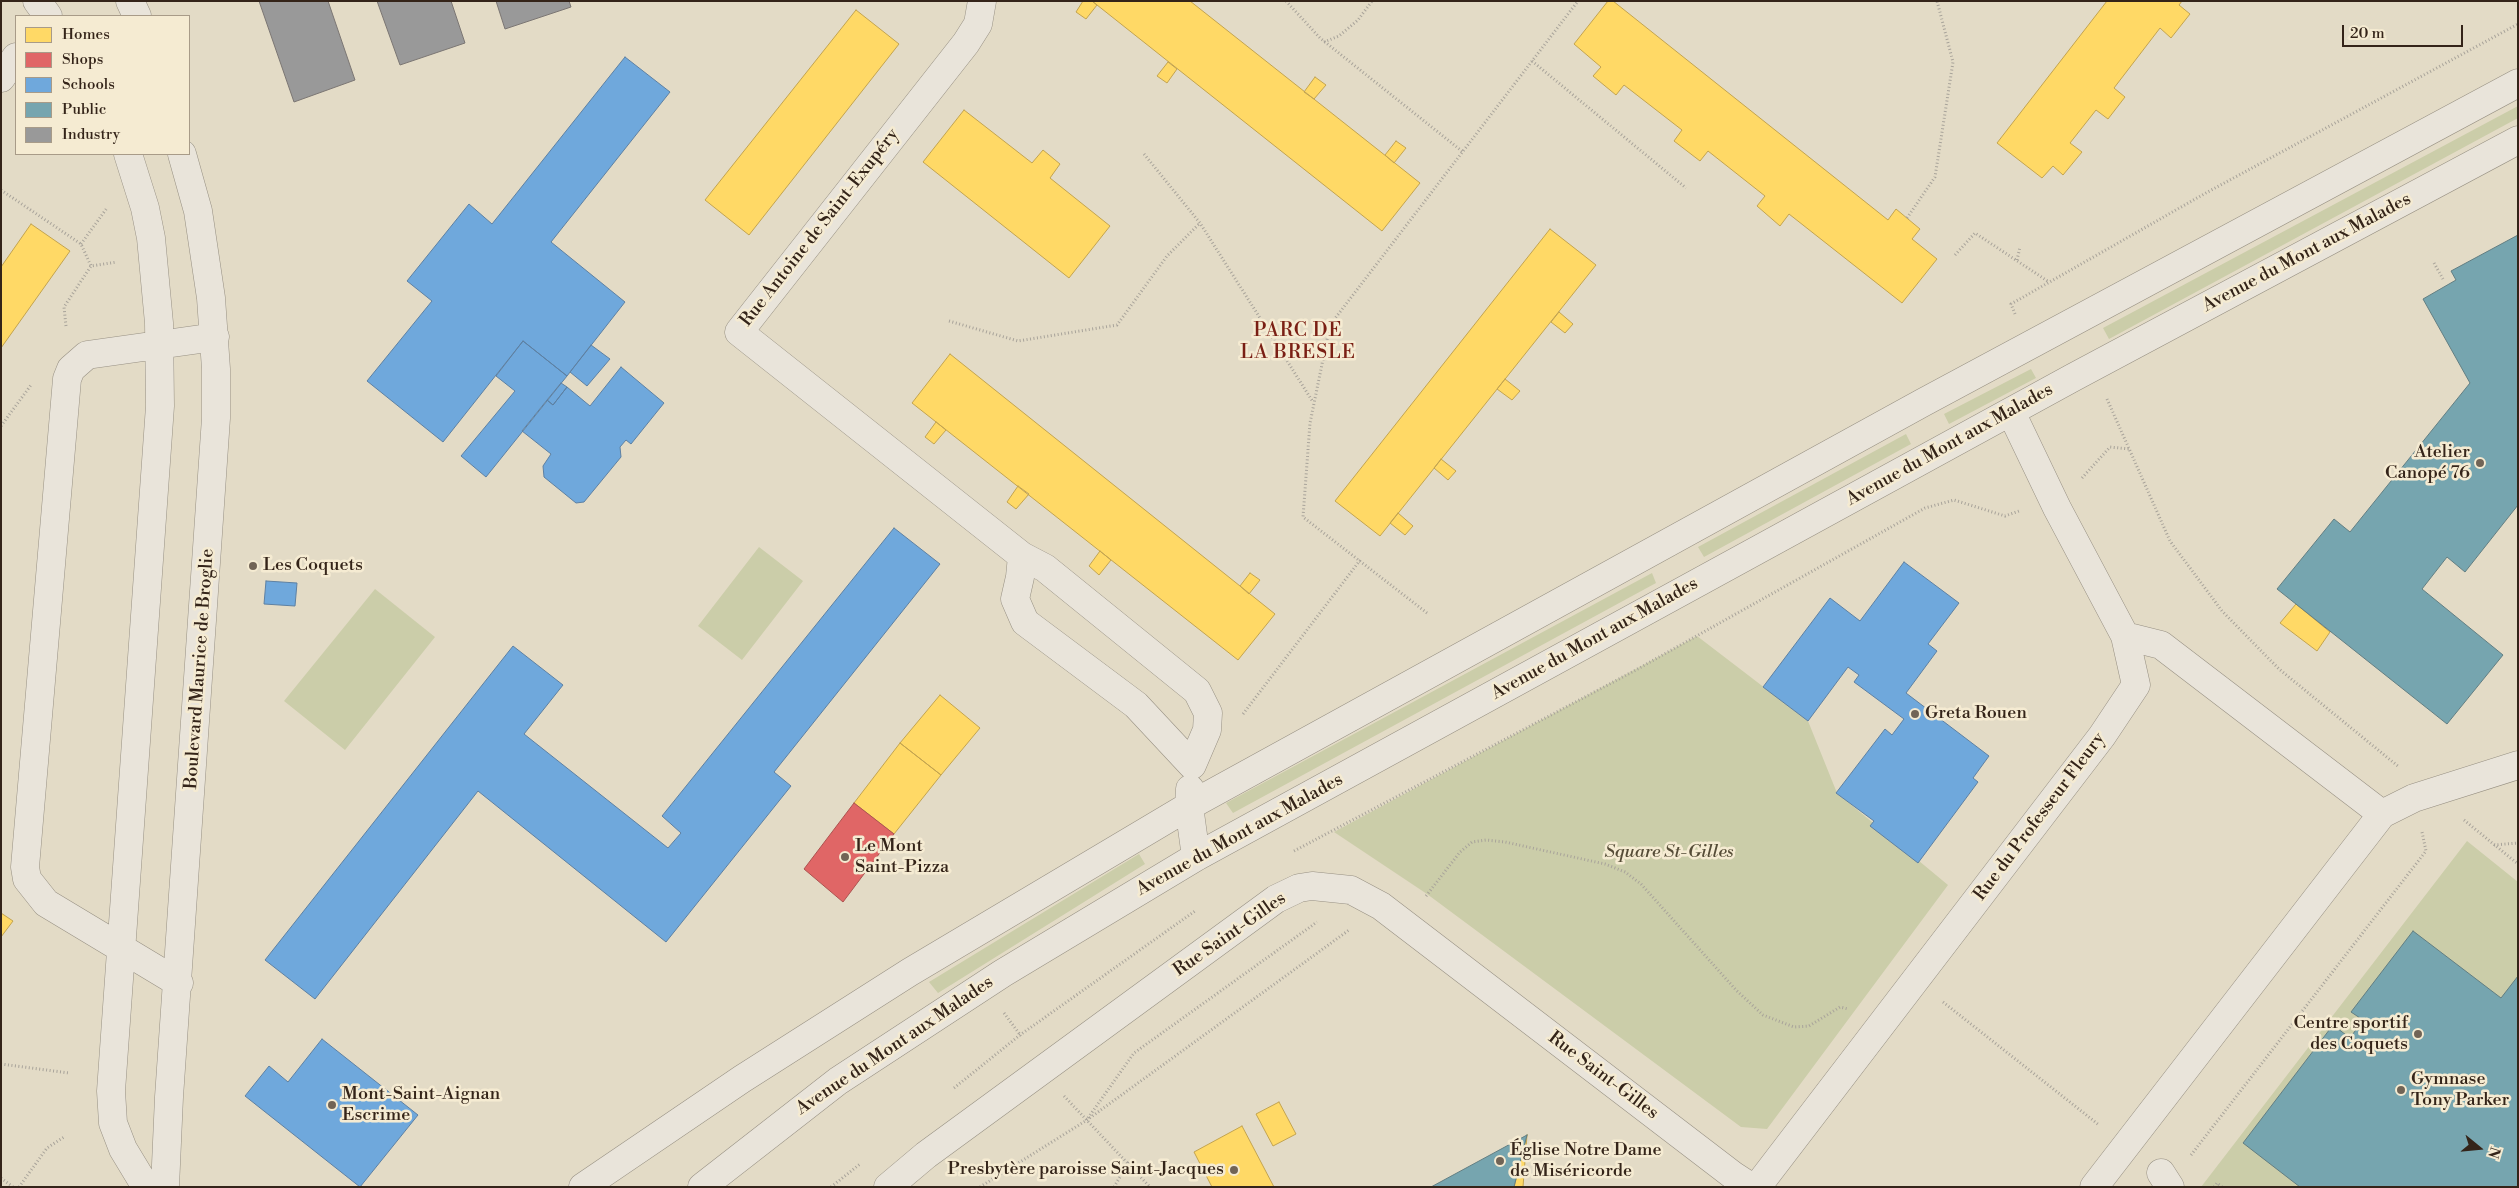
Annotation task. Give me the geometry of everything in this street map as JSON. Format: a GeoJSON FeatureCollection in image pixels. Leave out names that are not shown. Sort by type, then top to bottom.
{"type":"FeatureCollection","features":[{"type":"Feature","properties":{"kind":"street"},"geometry":{"type":"LineString","coordinates":[[130,1],[137,15]]}},
{"type":"Feature","properties":{"kind":"street","name":"Rue Antoine de Saint-Exupéry"},"geometry":{"type":"LineString","coordinates":[[982,1],[978,24],[966,43],[739,332],[1022,556],[1045,568],[1198,691],[1208,713],[1207,730],[1192,765],[1189,806],[1196,857]]}},
{"type":"Feature","properties":{"kind":"street"},"geometry":{"type":"LineString","coordinates":[[1,78],[15,58]]}},
{"type":"Feature","properties":{"kind":"street"},"geometry":{"type":"LineString","coordinates":[[583,1187],[742,1079],[910,972],[1189,806],[1924,402],[2518,83]]}},
{"type":"Feature","properties":{"kind":"street","name":"Avenue du Mont aux Malades"},"geometry":{"type":"LineString","coordinates":[[702,1187],[838,1081],[1003,972],[1196,857],[2011,412],[2518,140]]}},
{"type":"Feature","properties":{"kind":"street"},"geometry":{"type":"LineString","coordinates":[[128,155],[145,208],[151,238],[160,345],[160,406],[111,1077],[113,1122],[123,1149],[146,1187]]}},
{"type":"Feature","properties":{"kind":"street","name":"Boulevard Maurice de Broglie"},"geometry":{"type":"LineString","coordinates":[[165,1187],[169,1097],[179,983],[216,418],[215,337],[198,211],[182,155]]}},
{"type":"Feature","properties":{"kind":"street"},"geometry":{"type":"LineString","coordinates":[[179,983],[46,904],[27,879],[25,867],[67,379],[71,369],[87,355],[215,337]]}},
{"type":"Feature","properties":{"kind":"street","name":"Rue du Professeur Fleury"},"geometry":{"type":"LineString","coordinates":[[1757,1187],[2102,736],[2136,685],[2125,636],[2057,508],[2011,412]]}},
{"type":"Feature","properties":{"kind":"street"},"geometry":{"type":"LineString","coordinates":[[1022,556],[1015,599],[1025,622],[1136,705],[1192,765]]}},
{"type":"Feature","properties":{"kind":"street"},"geometry":{"type":"LineString","coordinates":[[2125,636],[2161,645],[2382,814]]}},
{"type":"Feature","properties":{"kind":"street"},"geometry":{"type":"LineString","coordinates":[[2094,1187],[2382,814],[2414,798],[2518,765]]}},
{"type":"Feature","properties":{"kind":"street","name":"Rue Saint-Gilles"},"geometry":{"type":"LineString","coordinates":[[888,1187],[926,1155],[1276,899],[1299,888],[1327,886],[1352,890],[1381,906],[1734,1176],[1751,1187]]}},
{"type":"Feature","properties":{"kind":"path"},"geometry":{"type":"LineString","coordinates":[[1286,1],[1324,42],[1463,152]]}},
{"type":"Feature","properties":{"kind":"path"},"geometry":{"type":"LineString","coordinates":[[1324,42],[1339,36],[1358,20],[1372,1]]}},
{"type":"Feature","properties":{"kind":"path"},"geometry":{"type":"LineString","coordinates":[[1427,613],[1361,559],[1303,517],[1310,422],[1330,325],[1578,1]]}},
{"type":"Feature","properties":{"kind":"path"},"geometry":{"type":"LineString","coordinates":[[1907,218],[1935,177],[1953,62],[1937,1]]}},
{"type":"Feature","properties":{"kind":"path"},"geometry":{"type":"LineString","coordinates":[[2016,315],[2010,304],[2204,194],[2518,24]]}},
{"type":"Feature","properties":{"kind":"path"},"geometry":{"type":"LineString","coordinates":[[1532,61],[1686,188]]}},
{"type":"Feature","properties":{"kind":"path"},"geometry":{"type":"LineString","coordinates":[[1144,154],[1200,223],[1314,402]]}},
{"type":"Feature","properties":{"kind":"path"},"geometry":{"type":"LineString","coordinates":[[1,190],[81,244],[91,266]]}},
{"type":"Feature","properties":{"kind":"path"},"geometry":{"type":"LineString","coordinates":[[81,244],[107,208]]}},
{"type":"Feature","properties":{"kind":"path"},"geometry":{"type":"LineString","coordinates":[[950,321],[1018,341],[1118,325],[1168,256],[1200,223]]}},
{"type":"Feature","properties":{"kind":"path"},"geometry":{"type":"LineString","coordinates":[[1955,255],[1975,233],[2049,282]]}},
{"type":"Feature","properties":{"kind":"path"},"geometry":{"type":"LineString","coordinates":[[2017,260],[2020,247]]}},
{"type":"Feature","properties":{"kind":"path"},"geometry":{"type":"LineString","coordinates":[[2434,263],[2443,279]]}},
{"type":"Feature","properties":{"kind":"path"},"geometry":{"type":"LineString","coordinates":[[2077,482],[2086,476],[2110,447],[2130,449]]}},
{"type":"Feature","properties":{"kind":"path"},"geometry":{"type":"LineString","coordinates":[[1288,855],[1625,675],[1925,508],[1954,500],[2005,516],[2015,513]]}},
{"type":"Feature","properties":{"kind":"path"},"geometry":{"type":"LineString","coordinates":[[1240,718],[1361,559]]}},
{"type":"Feature","properties":{"kind":"path"},"geometry":{"type":"LineString","coordinates":[[2457,814],[2518,864]]}},
{"type":"Feature","properties":{"kind":"path"},"geometry":{"type":"LineString","coordinates":[[1424,898],[1460,852],[1472,842],[1486,840],[1505,842],[1605,864],[1625,872],[1641,884],[1736,990],[1763,1015],[1794,1027],[1809,1026],[1840,1007],[1855,1011]]}},
{"type":"Feature","properties":{"kind":"path"},"geometry":{"type":"LineString","coordinates":[[2494,846],[2518,843]]}},
{"type":"Feature","properties":{"kind":"path"},"geometry":{"type":"LineString","coordinates":[[980,1187],[1086,1120],[1381,906]]}},
{"type":"Feature","properties":{"kind":"path"},"geometry":{"type":"LineString","coordinates":[[1020,1035],[1197,910]]}},
{"type":"Feature","properties":{"kind":"path"},"geometry":{"type":"LineString","coordinates":[[1086,1120],[1134,1053],[1320,920]]}},
{"type":"Feature","properties":{"kind":"path"},"geometry":{"type":"LineString","coordinates":[[1915,981],[2125,1146]]}},
{"type":"Feature","properties":{"kind":"path"},"geometry":{"type":"LineString","coordinates":[[999,1006],[1070,1104],[1129,1162],[1150,1187]]}},
{"type":"Feature","properties":{"kind":"path"},"geometry":{"type":"LineString","coordinates":[[1,1064],[69,1072]]}},
{"type":"Feature","properties":{"kind":"path"},"geometry":{"type":"LineString","coordinates":[[19,1187],[47,1148],[64,1137]]}},
{"type":"Feature","properties":{"kind":"path"},"geometry":{"type":"LineString","coordinates":[[1114,1187],[1129,1162]]}},
{"type":"Feature","properties":{"kind":"path"},"geometry":{"type":"LineString","coordinates":[[1,1178],[13,1187]]}},
{"type":"Feature","properties":{"kind":"path"},"geometry":{"type":"LineString","coordinates":[[2214,1187],[2217,1183],[2222,1187]]}},
{"type":"Feature","properties":{"kind":"green space"},"geometry":{"type":"Polygon","coordinates":[[[2518,106],[2518,118],[2109,339],[2103,328],[2518,106]]]}},
{"type":"Feature","properties":{"kind":"green space"},"geometry":{"type":"Polygon","coordinates":[[[2031,369],[2036,378],[1949,424],[1944,414],[2031,369]]]}},
{"type":"Feature","properties":{"kind":"green space"},"geometry":{"type":"Polygon","coordinates":[[[1906,434],[1911,444],[1704,557],[1698,547],[1906,434]]]}},
{"type":"Feature","properties":{"kind":"green space"},"geometry":{"type":"Polygon","coordinates":[[[759,547],[803,581],[742,660],[698,626],[759,547]]]}},
{"type":"Feature","properties":{"kind":"green space"},"geometry":{"type":"Polygon","coordinates":[[[1652,573],[1656,583],[1233,813],[1226,803],[1652,573]]]}},
{"type":"Feature","properties":{"kind":"green space"},"geometry":{"type":"Polygon","coordinates":[[[375,589],[435,637],[345,750],[284,701],[375,589]]]}},
{"type":"Feature","properties":{"kind":"green space","name":"Square St-Gilles"},"geometry":{"type":"Polygon","coordinates":[[[1697,636],[1808,721],[1837,793],[1948,885],[1767,1129],[1741,1127],[1427,894],[1334,832],[1697,636]]]}},
{"type":"Feature","properties":{"kind":"green space","name":"Centre sportif des Coquets"},"geometry":{"type":"Polygon","coordinates":[[[2467,841],[2518,882],[2518,1187],[2201,1187],[2467,841]]]}},
{"type":"Feature","properties":{"kind":"green space"},"geometry":{"type":"Polygon","coordinates":[[[1139,854],[1145,864],[938,993],[929,982],[1139,854]]]}},
{"type":"Feature","properties":{"kind":"building: Homes"},"geometry":{"type":"Polygon","coordinates":[[[1083,1],[1092,1],[1097,5],[1086,19],[1076,12],[1083,1]]]}},
{"type":"Feature","properties":{"kind":"building: Homes"},"geometry":{"type":"Polygon","coordinates":[[[1092,1],[1190,1],[1420,183],[1382,231],[1092,1]]]}},
{"type":"Feature","properties":{"kind":"building: Homes"},"geometry":{"type":"Polygon","coordinates":[[[1608,1],[1613,1],[1888,220],[1896,209],[1920,229],[1912,239],[1937,259],[1902,303],[1789,214],[1780,226],[1757,206],[1765,196],[1708,151],[1700,161],[1674,141],[1682,130],[1624,85],[1616,95],[1593,76],[1601,67],[1574,44],[1608,1]]]}},
{"type":"Feature","properties":{"kind":"building: Homes"},"geometry":{"type":"Polygon","coordinates":[[[2107,1],[2182,1],[2179,5],[2190,14],[2171,38],[2160,28],[2114,88],[2125,97],[2108,119],[2096,110],[2070,143],[2082,152],[2063,175],[2053,166],[2042,178],[1997,143],[2107,1]]]}},
{"type":"Feature","properties":{"kind":"building: Homes"},"geometry":{"type":"Polygon","coordinates":[[[856,10],[899,44],[749,235],[705,200],[856,10]]]}},
{"type":"Feature","properties":{"kind":"building: Homes"},"geometry":{"type":"Polygon","coordinates":[[[1168,62],[1177,69],[1167,83],[1157,76],[1168,62]]]}},
{"type":"Feature","properties":{"kind":"building: Homes"},"geometry":{"type":"Polygon","coordinates":[[[1315,77],[1326,85],[1314,99],[1304,92],[1315,77]]]}},
{"type":"Feature","properties":{"kind":"building: Homes"},"geometry":{"type":"Polygon","coordinates":[[[964,110],[1032,163],[1043,150],[1060,164],[1050,178],[1110,226],[1069,278],[923,162],[964,110]]]}},
{"type":"Feature","properties":{"kind":"building: Homes"},"geometry":{"type":"Polygon","coordinates":[[[1396,141],[1406,148],[1394,163],[1385,155],[1396,141]]]}},
{"type":"Feature","properties":{"kind":"building: Homes"},"geometry":{"type":"Polygon","coordinates":[[[31,224],[70,251],[1,348],[1,267],[31,224]]]}},
{"type":"Feature","properties":{"kind":"building: Homes"},"geometry":{"type":"Polygon","coordinates":[[[1550,229],[1596,265],[1380,536],[1335,501],[1550,229]]]}},
{"type":"Feature","properties":{"kind":"building: Homes"},"geometry":{"type":"Polygon","coordinates":[[[1559,312],[1573,324],[1565,333],[1551,322],[1559,312]]]}},
{"type":"Feature","properties":{"kind":"building: Homes"},"geometry":{"type":"Polygon","coordinates":[[[950,354],[1275,614],[1238,660],[912,403],[950,354]]]}},
{"type":"Feature","properties":{"kind":"building: Homes"},"geometry":{"type":"Polygon","coordinates":[[[1505,379],[1520,391],[1512,400],[1497,389],[1505,379]]]}},
{"type":"Feature","properties":{"kind":"building: Homes"},"geometry":{"type":"Polygon","coordinates":[[[936,422],[946,430],[934,444],[925,437],[936,422]]]}},
{"type":"Feature","properties":{"kind":"building: Homes"},"geometry":{"type":"Polygon","coordinates":[[[1441,459],[1456,471],[1448,480],[1434,468],[1441,459]]]}},
{"type":"Feature","properties":{"kind":"building: Homes"},"geometry":{"type":"Polygon","coordinates":[[[1018,486],[1029,494],[1016,509],[1007,502],[1018,486]]]}},
{"type":"Feature","properties":{"kind":"building: Homes"},"geometry":{"type":"Polygon","coordinates":[[[1398,513],[1413,526],[1405,535],[1390,523],[1398,513]]]}},
{"type":"Feature","properties":{"kind":"building: Homes"},"geometry":{"type":"Polygon","coordinates":[[[1100,551],[1111,560],[1099,575],[1089,566],[1100,551]]]}},
{"type":"Feature","properties":{"kind":"building: Homes"},"geometry":{"type":"Polygon","coordinates":[[[1250,573],[1260,580],[1249,594],[1240,586],[1250,573]]]}},
{"type":"Feature","properties":{"kind":"building: Homes"},"geometry":{"type":"Polygon","coordinates":[[[2296,604],[2330,632],[2317,651],[2280,623],[2296,604]]]}},
{"type":"Feature","properties":{"kind":"building: Homes"},"geometry":{"type":"Polygon","coordinates":[[[940,695],[980,728],[941,775],[900,743],[940,695]]]}},
{"type":"Feature","properties":{"kind":"building: Homes"},"geometry":{"type":"Polygon","coordinates":[[[900,743],[941,775],[894,834],[854,803],[900,743]]]}},
{"type":"Feature","properties":{"kind":"building: Homes"},"geometry":{"type":"Polygon","coordinates":[[[1,913],[13,921],[1,937],[1,913]]]}},
{"type":"Feature","properties":{"kind":"building: Homes"},"geometry":{"type":"Polygon","coordinates":[[[1279,1102],[1296,1134],[1273,1146],[1256,1114],[1279,1102]]]}},
{"type":"Feature","properties":{"kind":"building: Homes","name":"Presbytère paroisse Saint-Jacques"},"geometry":{"type":"Polygon","coordinates":[[[1242,1126],[1274,1187],[1212,1187],[1194,1152],[1242,1126]]]}},
{"type":"Feature","properties":{"kind":"building: Homes"},"geometry":{"type":"Polygon","coordinates":[[[1527,1135],[1523,1187],[1514,1187],[1527,1135]]]}},
{"type":"Feature","properties":{"kind":"building: Shops"},"geometry":{"type":"Polygon","coordinates":[[[854,803],[894,834],[843,902],[804,869],[854,803]]]}},
{"type":"Feature","properties":{"kind":"building: Schools"},"geometry":{"type":"Polygon","coordinates":[[[625,57],[670,92],[551,242],[625,302],[567,376],[523,341],[443,442],[367,381],[432,301],[407,281],[469,204],[492,224],[625,57]]]}},
{"type":"Feature","properties":{"kind":"building: Schools"},"geometry":{"type":"Polygon","coordinates":[[[523,341],[567,376],[486,477],[461,456],[515,391],[496,376],[523,341]]]}},
{"type":"Feature","properties":{"kind":"building: Schools"},"geometry":{"type":"Polygon","coordinates":[[[591,345],[610,359],[587,386],[570,372],[591,345]]]}},
{"type":"Feature","properties":{"kind":"building: Schools"},"geometry":{"type":"Polygon","coordinates":[[[621,367],[664,403],[631,444],[626,440],[620,447],[621,457],[584,502],[576,503],[544,477],[543,466],[551,454],[522,431],[547,400],[553,405],[567,387],[590,406],[621,367]]]}},
{"type":"Feature","properties":{"kind":"building: Schools"},"geometry":{"type":"Polygon","coordinates":[[[561,383],[567,387],[553,405],[547,400],[561,383]]]}},
{"type":"Feature","properties":{"kind":"building: Schools"},"geometry":{"type":"Polygon","coordinates":[[[894,528],[940,564],[774,772],[791,786],[666,942],[478,791],[315,999],[265,960],[513,646],[563,685],[524,734],[668,848],[681,833],[662,816],[894,528]]]}},
{"type":"Feature","properties":{"kind":"building: Schools","name":"Greta Rouen"},"geometry":{"type":"Polygon","coordinates":[[[1904,562],[1959,603],[1928,644],[1937,651],[1906,693],[1989,756],[1973,778],[1978,782],[1918,863],[1870,826],[1874,821],[1836,793],[1885,729],[1892,735],[1904,719],[1854,682],[1859,675],[1848,667],[1808,721],[1763,687],[1830,598],[1860,621],[1904,562]]]}},
{"type":"Feature","properties":{"kind":"building: Schools"},"geometry":{"type":"Polygon","coordinates":[[[266,581],[297,583],[295,606],[264,604],[266,581]]]}},
{"type":"Feature","properties":{"kind":"building: Schools","name":"Mont-Saint-Aignan Escrime"},"geometry":{"type":"Polygon","coordinates":[[[322,1039],[418,1115],[360,1187],[245,1096],[269,1066],[288,1082],[322,1039]]]}},
{"type":"Feature","properties":{"kind":"building: Public"},"geometry":{"type":"Polygon","coordinates":[[[2518,235],[2518,505],[2465,572],[2447,557],[2422,589],[2503,655],[2447,724],[2277,589],[2334,519],[2350,532],[2470,383],[2423,299],[2456,280],[2451,271],[2518,235]]]}},
{"type":"Feature","properties":{"kind":"building: Public","name":"Centre sportif des Coquets"},"geometry":{"type":"Polygon","coordinates":[[[2413,931],[2501,998],[2518,976],[2518,1187],[2300,1187],[2243,1143],[2333,1025],[2350,1038],[2363,1020],[2351,1012],[2413,931]]]}},
{"type":"Feature","properties":{"kind":"building: Public","name":"Église Notre Dame de Miséricorde"},"geometry":{"type":"Polygon","coordinates":[[[1527,1135],[1514,1187],[1431,1187],[1527,1135]]]}},
{"type":"Feature","properties":{"kind":"building: Industry"},"geometry":{"type":"Polygon","coordinates":[[[259,1],[328,1],[355,80],[294,102],[259,1]]]}},
{"type":"Feature","properties":{"kind":"building: Industry"},"geometry":{"type":"Polygon","coordinates":[[[377,1],[451,1],[465,43],[400,65],[377,1]]]}},
{"type":"Feature","properties":{"kind":"building: Industry"},"geometry":{"type":"Polygon","coordinates":[[[496,1],[569,1],[571,7],[505,29],[496,1]]]}},
{"type":"Feature","properties":{"kind":"place","name":"Atelier Canopé 76"},"geometry":{"type":"Point","coordinates":[2480,463]}},
{"type":"Feature","properties":{"kind":"place","name":"Les Coquets"},"geometry":{"type":"Point","coordinates":[253,566]}},
{"type":"Feature","properties":{"kind":"place","name":"Greta Rouen"},"geometry":{"type":"Point","coordinates":[1915,714]}},
{"type":"Feature","properties":{"kind":"place","name":"Le Mont Saint-Pizza"},"geometry":{"type":"Point","coordinates":[845,857]}},
{"type":"Feature","properties":{"kind":"place","name":"Centre sportif des Coquets"},"geometry":{"type":"Point","coordinates":[2418,1034]}},
{"type":"Feature","properties":{"kind":"place","name":"Gymnase Tony Parker"},"geometry":{"type":"Point","coordinates":[2401,1090]}},
{"type":"Feature","properties":{"kind":"place","name":"Mont-Saint-Aignan Escrime"},"geometry":{"type":"Point","coordinates":[332,1105]}},
{"type":"Feature","properties":{"kind":"place","name":"Église Notre Dame de Miséricorde"},"geometry":{"type":"Point","coordinates":[1500,1161]}},
{"type":"Feature","properties":{"kind":"place","name":"Presbytère paroisse Saint-Jacques"},"geometry":{"type":"Point","coordinates":[1234,1170]}},
{"type":"Feature","properties":{"kind":"district","name":"PARC DE LA BRESLE"},"geometry":{"type":"Point","coordinates":[1298,342]}}]}
